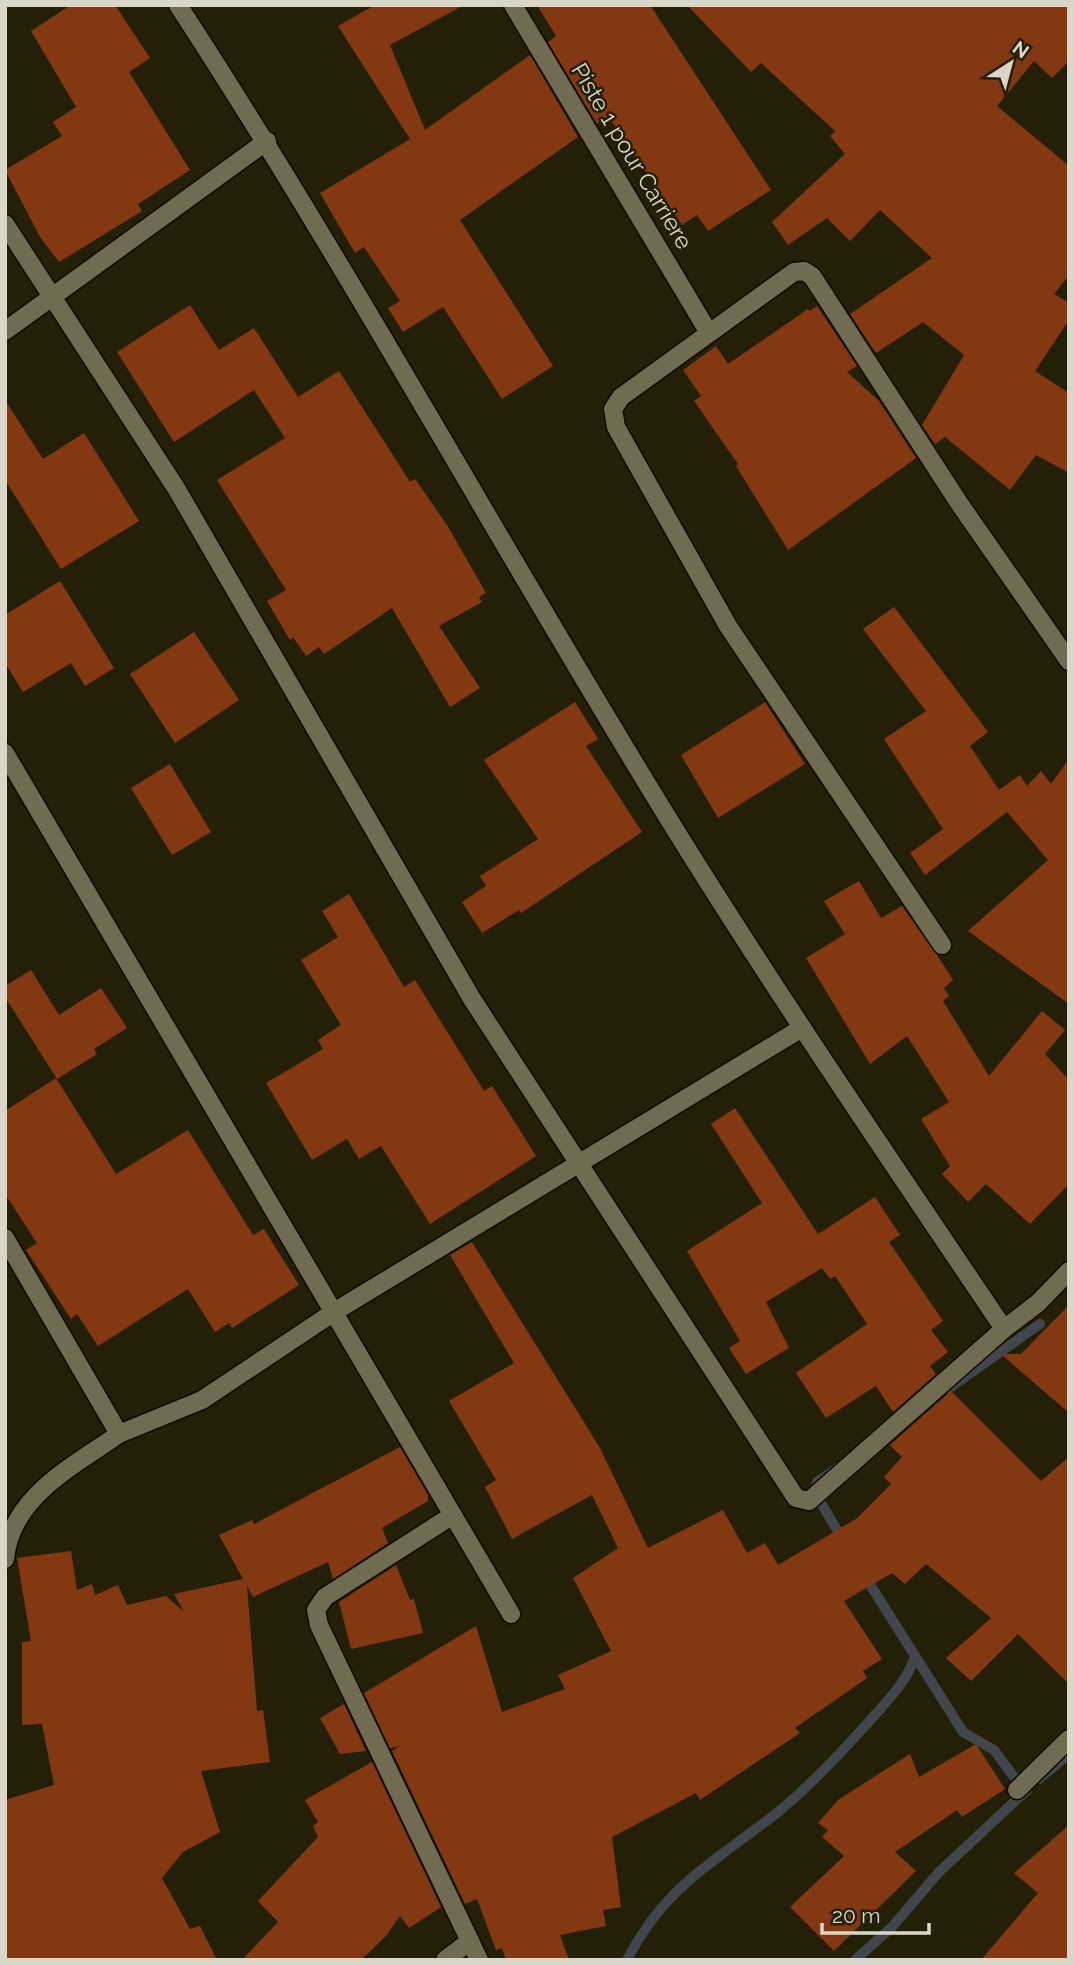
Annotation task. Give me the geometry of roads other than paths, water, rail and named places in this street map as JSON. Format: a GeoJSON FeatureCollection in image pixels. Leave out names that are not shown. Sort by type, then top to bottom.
{"type":"FeatureCollection","features":[{"type":"Feature","properties":{"kind":"street"},"geometry":{"type":"LineString","coordinates":[[178,5],[267,141],[676,831],[802,1028],[1004,1329]]}},
{"type":"Feature","properties":{"kind":"street","name":"Piste 1 pour Carriere"},"geometry":{"type":"LineString","coordinates":[[513,5],[709,333]]}},
{"type":"Feature","properties":{"kind":"street"},"geometry":{"type":"LineString","coordinates":[[5,331],[54,299],[267,141]]}},
{"type":"Feature","properties":{"kind":"street"},"geometry":{"type":"LineString","coordinates":[[5,224],[176,488],[472,999],[796,1499],[809,1501],[1004,1329],[1038,1303],[1069,1271]]}},
{"type":"Feature","properties":{"kind":"street"},"geometry":{"type":"LineString","coordinates":[[942,945],[728,626],[616,427],[613,409],[621,397],[709,333],[794,272],[804,271],[812,276],[958,503],[1069,661]]}},
{"type":"Feature","properties":{"kind":"street"},"geometry":{"type":"LineString","coordinates":[[5,753],[511,1614]]}},
{"type":"Feature","properties":{"kind":"street"},"geometry":{"type":"LineString","coordinates":[[5,1559],[7,1541],[21,1512],[44,1487],[119,1434],[202,1400],[334,1312],[802,1028]]}},
{"type":"Feature","properties":{"kind":"street"},"geometry":{"type":"LineString","coordinates":[[5,1238],[119,1434]]}},
{"type":"Feature","properties":{"kind":"street"},"geometry":{"type":"LineString","coordinates":[[453,1515],[325,1597],[316,1610],[318,1625],[479,1960]]}},
{"type":"Feature","properties":{"kind":"street"},"geometry":{"type":"LineString","coordinates":[[1017,1790],[1069,1739]]}},
{"type":"Feature","properties":{"kind":"street"},"geometry":{"type":"LineString","coordinates":[[444,1960],[470,1941]]}},
{"type":"Feature","properties":{"kind":"waterway"},"geometry":{"type":"LineString","coordinates":[[948,1389],[1040,1324]]}},
{"type":"Feature","properties":{"kind":"waterway"},"geometry":{"type":"LineString","coordinates":[[839,1467],[817,1482],[815,1493],[843,1540]]}},
{"type":"Feature","properties":{"kind":"waterway"},"geometry":{"type":"LineString","coordinates":[[864,1575],[963,1732],[994,1750],[1023,1789]]}},
{"type":"Feature","properties":{"kind":"waterway"},"geometry":{"type":"LineString","coordinates":[[627,1960],[642,1934],[675,1893],[790,1802],[834,1759],[894,1693],[915,1657]]}},
{"type":"Feature","properties":{"kind":"waterway"},"geometry":{"type":"LineString","coordinates":[[1039,1779],[1069,1754]]}},
{"type":"Feature","properties":{"kind":"waterway"},"geometry":{"type":"LineString","coordinates":[[855,1960],[892,1927],[939,1872],[1027,1790]]}}]}
